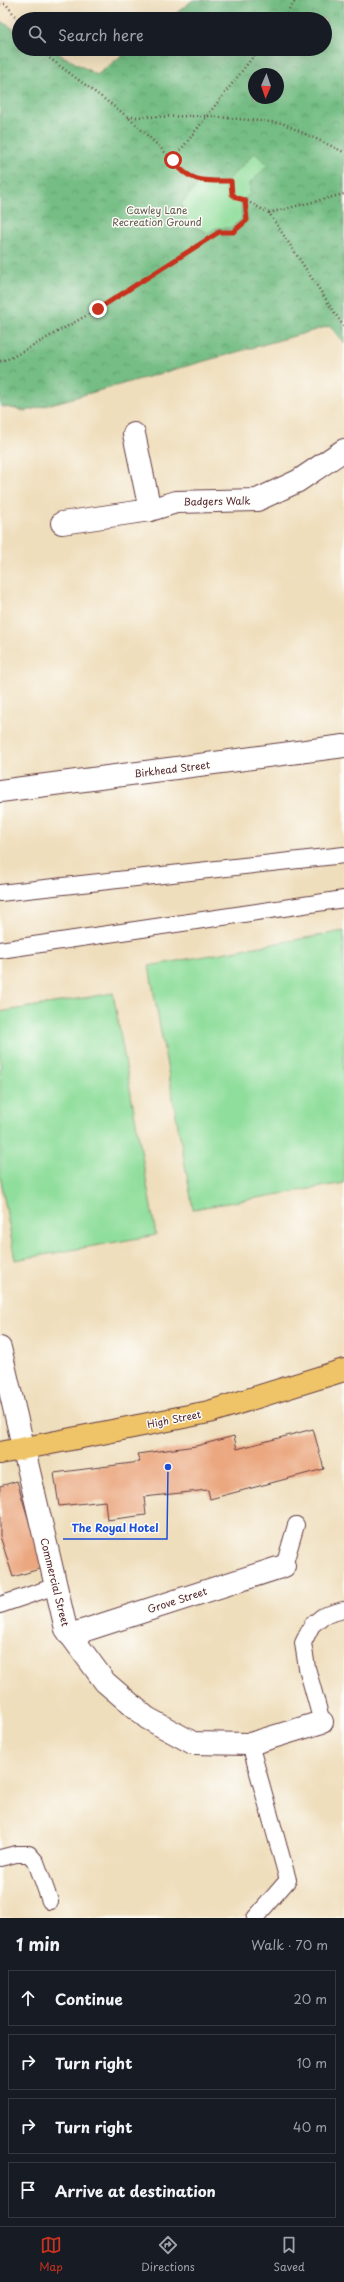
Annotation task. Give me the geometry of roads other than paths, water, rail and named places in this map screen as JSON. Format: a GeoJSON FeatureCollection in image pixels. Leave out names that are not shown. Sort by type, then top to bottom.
{"type":"FeatureCollection","features":[{"type":"Feature","properties":{"kind":"main road","name":"High Street"},"geometry":{"type":"LineString","coordinates":[[0,1453],[209,1412],[344,1370]]}},
{"type":"Feature","properties":{"kind":"street"},"geometry":{"type":"LineString","coordinates":[[134,434],[150,510]]}},
{"type":"Feature","properties":{"kind":"street","name":"Badgers Walk"},"geometry":{"type":"LineString","coordinates":[[62,523],[150,510],[176,502],[257,500],[298,481],[344,450]]}},
{"type":"Feature","properties":{"kind":"street","name":"Birkhead Street"},"geometry":{"type":"LineString","coordinates":[[0,791],[344,746]]}},
{"type":"Feature","properties":{"kind":"street","name":"Commercial Street"},"geometry":{"type":"LineString","coordinates":[[0,1348],[22,1449],[66,1629],[105,1682],[147,1718],[193,1743],[250,1744],[322,1722]]}},
{"type":"Feature","properties":{"kind":"street","name":"Grove Street"},"geometry":{"type":"LineString","coordinates":[[70,1635],[284,1566]]}},
{"type":"Feature","properties":{"kind":"lane"},"geometry":{"type":"LineString","coordinates":[[0,894],[344,855]]}},
{"type":"Feature","properties":{"kind":"lane"},"geometry":{"type":"LineString","coordinates":[[0,950],[344,899]]}},
{"type":"Feature","properties":{"kind":"lane"},"geometry":{"type":"LineString","coordinates":[[284,1566],[296,1525]]}},
{"type":"Feature","properties":{"kind":"lane"},"geometry":{"type":"LineString","coordinates":[[0,1605],[56,1586]]}},
{"type":"Feature","properties":{"kind":"lane"},"geometry":{"type":"LineString","coordinates":[[322,1722],[305,1660],[303,1643],[312,1625],[323,1616],[343,1610]]}},
{"type":"Feature","properties":{"kind":"lane"},"geometry":{"type":"LineString","coordinates":[[250,1744],[288,1880],[255,1918]]}},
{"type":"Feature","properties":{"kind":"lane"},"geometry":{"type":"LineString","coordinates":[[0,1858],[16,1854],[29,1854],[36,1862],[50,1901]]}},
{"type":"Feature","properties":{"kind":"place","name":"The Royal Hotel"},"geometry":{"type":"Point","coordinates":[168,1467]}},
{"type":"Feature","properties":{"kind":"park label","name":"Cawley Lane Recreation Ground"},"geometry":{"type":"Point","coordinates":[157,216]}}]}
